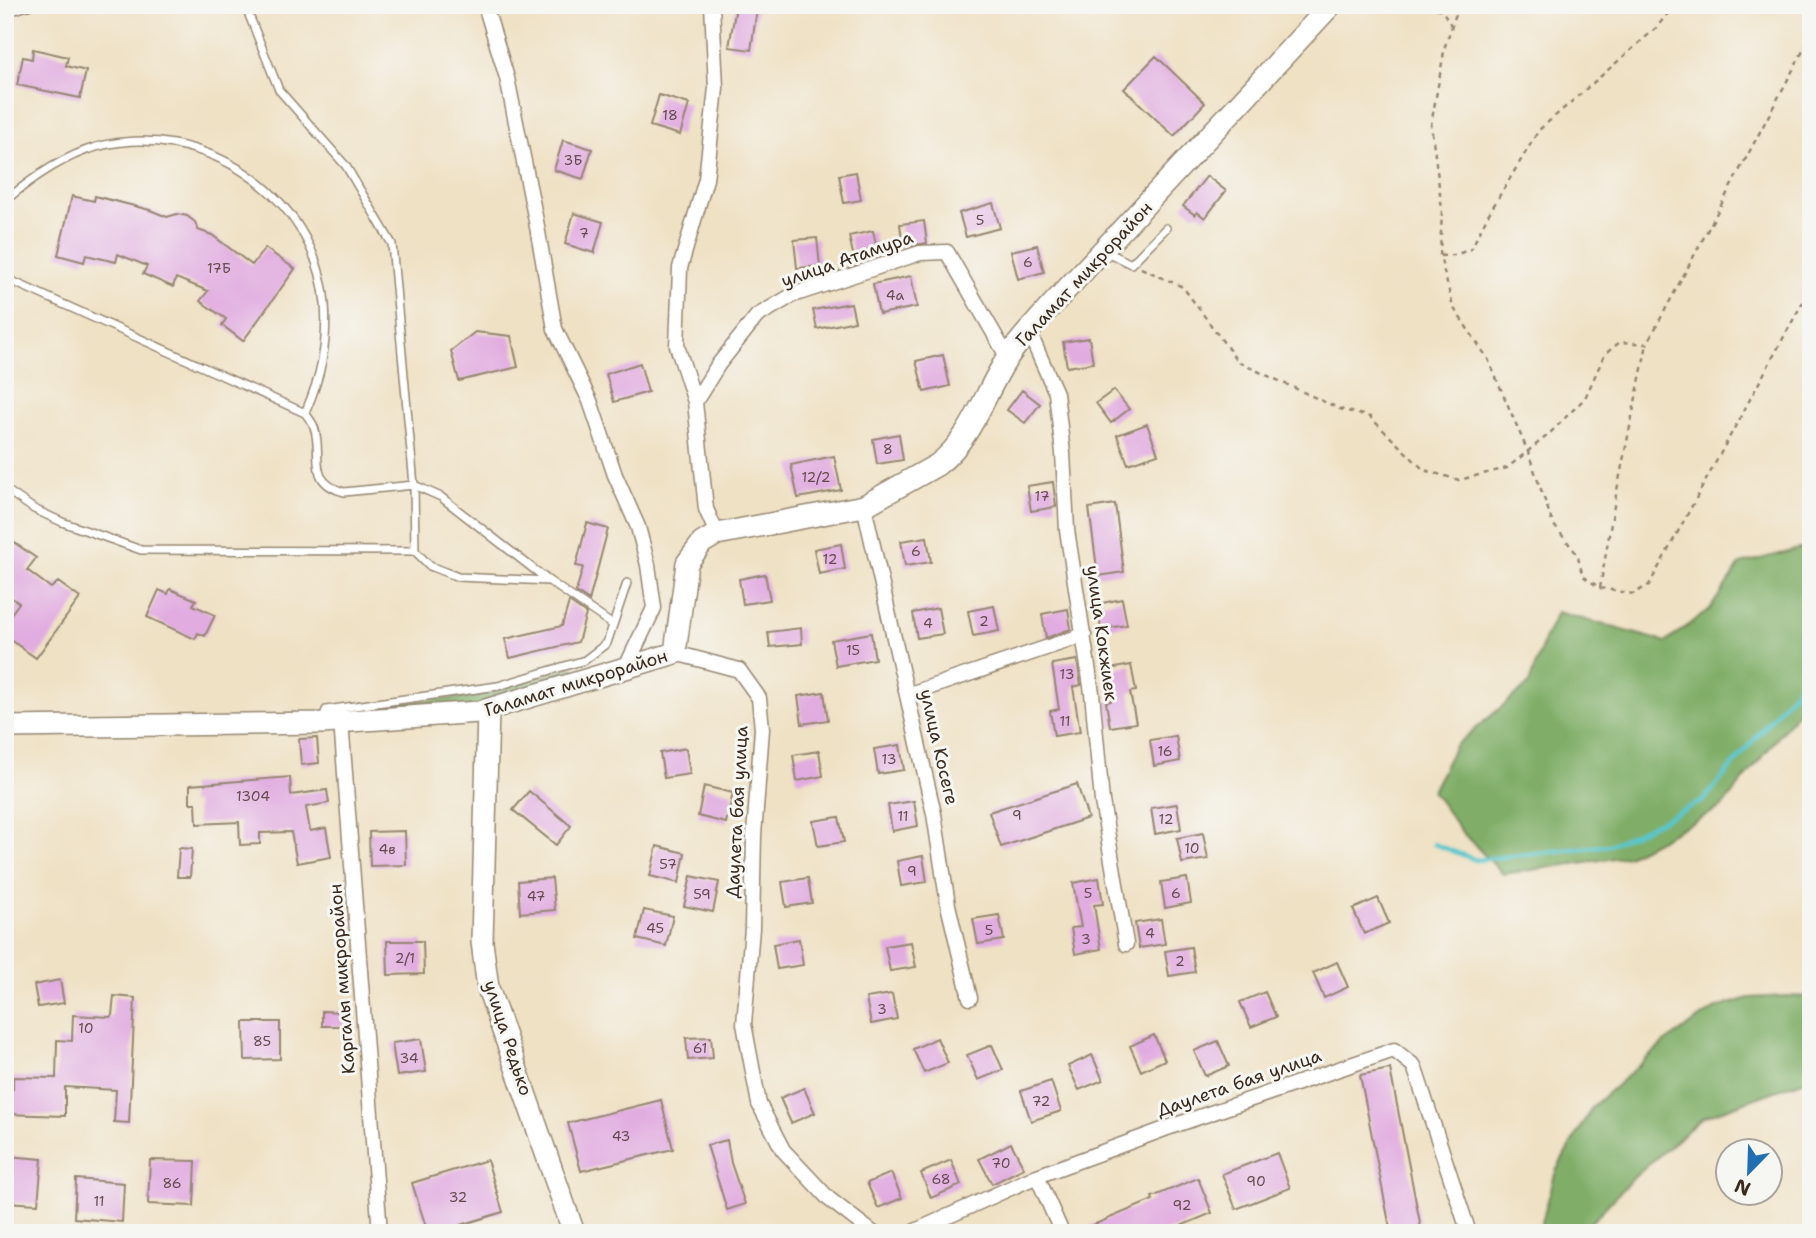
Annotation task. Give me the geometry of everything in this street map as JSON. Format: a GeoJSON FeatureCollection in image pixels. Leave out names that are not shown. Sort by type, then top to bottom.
{"type":"FeatureCollection","features":[{"type":"Feature","properties":{"kind":"street"},"geometry":{"type":"LineString","coordinates":[[485,5],[507,78],[555,329],[590,401],[615,475],[638,527],[648,565],[654,608],[626,667]]}},
{"type":"Feature","properties":{"kind":"street"},"geometry":{"type":"LineString","coordinates":[[712,5],[716,88],[706,179],[680,268],[677,346],[695,402],[706,509],[717,534]]}},
{"type":"Feature","properties":{"kind":"street","name":"Галамат микрорайон"},"geometry":{"type":"LineString","coordinates":[[5,727],[332,722],[488,710],[675,653],[687,563],[702,543],[717,534],[864,506],[948,457],[968,431],[1007,358],[1029,332],[1331,5]]}},
{"type":"Feature","properties":{"kind":"street","name":"улица Атамура"},"geometry":{"type":"LineString","coordinates":[[695,402],[718,365],[757,316],[793,295],[920,253],[947,252],[1007,358]]}},
{"type":"Feature","properties":{"kind":"street","name":"улица Кокжиек"},"geometry":{"type":"LineString","coordinates":[[1029,332],[1056,393],[1063,453],[1067,530],[1092,693],[1102,800],[1126,944]]}},
{"type":"Feature","properties":{"kind":"street","name":"улица Косеге"},"geometry":{"type":"LineString","coordinates":[[864,506],[934,814],[948,905],[971,998]]}},
{"type":"Feature","properties":{"kind":"street"},"geometry":{"type":"LineString","coordinates":[[907,695],[1084,635]]}},
{"type":"Feature","properties":{"kind":"street","name":"Даулета бая улица"},"geometry":{"type":"LineString","coordinates":[[675,653],[739,670],[759,698],[762,729],[754,835],[752,928],[744,1024],[759,1104],[783,1150],[829,1199],[873,1233]]}},
{"type":"Feature","properties":{"kind":"street","name":"улица Редько"},"geometry":{"type":"LineString","coordinates":[[488,710],[482,942],[488,988],[574,1233]]}},
{"type":"Feature","properties":{"kind":"street","name":"Каргалы микрорайон"},"geometry":{"type":"LineString","coordinates":[[332,722],[380,1233]]}},
{"type":"Feature","properties":{"kind":"street","name":"Даулета бая улица"},"geometry":{"type":"LineString","coordinates":[[911,1233],[1037,1176],[1172,1126],[1395,1050],[1414,1066],[1469,1233]]}},
{"type":"Feature","properties":{"kind":"street"},"geometry":{"type":"LineString","coordinates":[[1037,1176],[1062,1233]]}},
{"type":"Feature","properties":{"kind":"lane"},"geometry":{"type":"LineString","coordinates":[[5,13],[31,5]]}},
{"type":"Feature","properties":{"kind":"lane"},"geometry":{"type":"LineString","coordinates":[[245,5],[279,90],[346,166],[392,244],[414,485],[415,551],[430,566],[458,577],[550,582]]}},
{"type":"Feature","properties":{"kind":"lane"},"geometry":{"type":"LineString","coordinates":[[5,201],[63,160],[96,147],[130,141],[165,142],[199,149],[231,163],[260,183],[285,208],[304,237],[318,269],[325,303],[321,372],[305,413]]}},
{"type":"Feature","properties":{"kind":"lane"},"geometry":{"type":"LineString","coordinates":[[1104,251],[1131,264],[1166,228]]}},
{"type":"Feature","properties":{"kind":"lane"},"geometry":{"type":"LineString","coordinates":[[5,278],[305,413],[314,427],[323,482],[333,489],[344,492],[414,485],[441,497],[550,582],[613,625]]}},
{"type":"Feature","properties":{"kind":"lane"},"geometry":{"type":"LineString","coordinates":[[5,489],[34,509],[95,535],[141,550],[415,551]]}},
{"type":"Feature","properties":{"kind":"lane"},"geometry":{"type":"LineString","coordinates":[[332,722],[326,710],[498,686],[584,660],[607,643],[627,583]]}},
{"type":"Feature","properties":{"kind":"path"},"geometry":{"type":"LineString","coordinates":[[1427,5],[1441,10],[1451,27]]}},
{"type":"Feature","properties":{"kind":"path"},"geometry":{"type":"LineString","coordinates":[[1459,5],[1446,46],[1431,125],[1442,209],[1440,256],[1453,307],[1489,359],[1528,453],[1553,524],[1577,554],[1583,576],[1600,588],[1633,594],[1648,585],[1811,287]]}},
{"type":"Feature","properties":{"kind":"path"},"geometry":{"type":"LineString","coordinates":[[1440,256],[1455,255],[1471,249],[1488,215],[1539,130],[1655,29],[1675,5]]}},
{"type":"Feature","properties":{"kind":"path"},"geometry":{"type":"LineString","coordinates":[[1600,588],[1647,344],[1811,36]]}},
{"type":"Feature","properties":{"kind":"path"},"geometry":{"type":"LineString","coordinates":[[1131,264],[1183,287],[1237,362],[1340,409],[1370,417],[1424,470],[1459,480],[1507,468],[1528,453],[1585,398],[1605,354],[1620,342],[1647,344]]}},
{"type":"Feature","properties":{"kind":"green space"},"geometry":{"type":"Polygon","coordinates":[[[1811,543],[1811,696],[1722,807],[1628,856],[1503,874],[1462,832],[1432,791],[1455,746],[1529,684],[1557,612],[1666,642],[1710,609],[1740,564],[1807,547],[1811,543]]]}},
{"type":"Feature","properties":{"kind":"green space"},"geometry":{"type":"Polygon","coordinates":[[[574,666],[575,675],[481,707],[347,719],[350,707],[480,696],[574,666]]]}},
{"type":"Feature","properties":{"kind":"green space"},"geometry":{"type":"Polygon","coordinates":[[[1811,997],[1811,1078],[1703,1117],[1631,1180],[1581,1233],[1539,1233],[1556,1171],[1592,1107],[1664,1043],[1714,1009],[1749,998],[1811,997]]]}},
{"type":"Feature","properties":{"kind":"building"},"geometry":{"type":"Polygon","coordinates":[[[736,6],[757,9],[751,50],[729,47],[736,6]]]}},
{"type":"Feature","properties":{"kind":"building"},"geometry":{"type":"Polygon","coordinates":[[[33,49],[68,57],[66,66],[86,71],[80,98],[17,85],[23,57],[32,59],[33,49]]]}},
{"type":"Feature","properties":{"kind":"building"},"geometry":{"type":"Polygon","coordinates":[[[1156,56],[1205,103],[1174,136],[1124,89],[1156,56]]]}},
{"type":"Feature","properties":{"kind":"building"},"geometry":{"type":"Polygon","coordinates":[[[659,95],[689,104],[680,135],[650,126],[659,95]]]}},
{"type":"Feature","properties":{"kind":"building"},"geometry":{"type":"Polygon","coordinates":[[[563,140],[592,149],[583,179],[554,170],[563,140]]]}},
{"type":"Feature","properties":{"kind":"building"},"geometry":{"type":"Polygon","coordinates":[[[856,172],[861,200],[844,203],[839,175],[856,172]]]}},
{"type":"Feature","properties":{"kind":"building"},"geometry":{"type":"Polygon","coordinates":[[[1207,176],[1226,191],[1205,218],[1197,212],[1195,215],[1183,206],[1207,176]]]}},
{"type":"Feature","properties":{"kind":"building"},"geometry":{"type":"Polygon","coordinates":[[[72,196],[94,201],[95,196],[167,217],[177,214],[187,216],[195,222],[198,230],[212,235],[252,265],[265,248],[295,269],[243,341],[222,325],[226,319],[200,301],[208,291],[176,278],[173,287],[143,274],[147,266],[118,254],[116,262],[86,255],[84,262],[58,255],[72,196]]]}},
{"type":"Feature","properties":{"kind":"building"},"geometry":{"type":"Polygon","coordinates":[[[993,203],[1000,228],[966,237],[959,213],[993,203]]]}},
{"type":"Feature","properties":{"kind":"building"},"geometry":{"type":"Polygon","coordinates":[[[574,213],[603,222],[594,253],[565,244],[574,213]]]}},
{"type":"Feature","properties":{"kind":"building"},"geometry":{"type":"Polygon","coordinates":[[[924,221],[927,243],[903,247],[900,224],[924,221]]]}},
{"type":"Feature","properties":{"kind":"building"},"geometry":{"type":"Polygon","coordinates":[[[873,231],[878,253],[854,258],[849,236],[873,231]]]}},
{"type":"Feature","properties":{"kind":"building"},"geometry":{"type":"Polygon","coordinates":[[[817,238],[820,266],[797,268],[794,240],[817,238]]]}},
{"type":"Feature","properties":{"kind":"building"},"geometry":{"type":"Polygon","coordinates":[[[1037,245],[1044,272],[1018,279],[1011,251],[1037,245]]]}},
{"type":"Feature","properties":{"kind":"building"},"geometry":{"type":"Polygon","coordinates":[[[911,276],[917,307],[879,314],[873,284],[911,276]]]}},
{"type":"Feature","properties":{"kind":"building"},"geometry":{"type":"Polygon","coordinates":[[[851,303],[855,321],[817,329],[813,310],[851,303]]]}},
{"type":"Feature","properties":{"kind":"building"},"geometry":{"type":"Polygon","coordinates":[[[475,332],[511,336],[518,367],[459,381],[451,351],[475,332]]]}},
{"type":"Feature","properties":{"kind":"building"},"geometry":{"type":"Polygon","coordinates":[[[1089,338],[1093,363],[1067,367],[1063,342],[1089,338]]]}},
{"type":"Feature","properties":{"kind":"building"},"geometry":{"type":"Polygon","coordinates":[[[943,355],[950,386],[924,392],[916,361],[943,355]]]}},
{"type":"Feature","properties":{"kind":"building"},"geometry":{"type":"Polygon","coordinates":[[[640,363],[648,392],[614,402],[606,374],[640,363]]]}},
{"type":"Feature","properties":{"kind":"building"},"geometry":{"type":"Polygon","coordinates":[[[1022,390],[1040,404],[1025,423],[1007,410],[1022,390]]]}},
{"type":"Feature","properties":{"kind":"building"},"geometry":{"type":"Polygon","coordinates":[[[1114,390],[1129,409],[1111,423],[1096,403],[1114,390]]]}},
{"type":"Feature","properties":{"kind":"building"},"geometry":{"type":"Polygon","coordinates":[[[1147,424],[1158,454],[1128,464],[1117,435],[1147,424]]]}},
{"type":"Feature","properties":{"kind":"building"},"geometry":{"type":"Polygon","coordinates":[[[899,434],[903,460],[877,464],[873,439],[899,434]]]}},
{"type":"Feature","properties":{"kind":"building"},"geometry":{"type":"Polygon","coordinates":[[[834,456],[841,490],[798,498],[791,465],[834,456]]]}},
{"type":"Feature","properties":{"kind":"building"},"geometry":{"type":"Polygon","coordinates":[[[1053,482],[1056,507],[1031,511],[1027,486],[1053,482]]]}},
{"type":"Feature","properties":{"kind":"building"},"geometry":{"type":"Polygon","coordinates":[[[1115,504],[1124,572],[1098,576],[1089,508],[1115,504]]]}},
{"type":"Feature","properties":{"kind":"building"},"geometry":{"type":"Polygon","coordinates":[[[587,523],[608,529],[589,601],[576,592],[583,567],[576,566],[587,523]]]}},
{"type":"Feature","properties":{"kind":"building"},"geometry":{"type":"Polygon","coordinates":[[[5,536],[36,558],[27,570],[51,588],[58,582],[80,598],[36,658],[5,636],[5,622],[19,603],[5,593],[5,536]]]}},
{"type":"Feature","properties":{"kind":"building"},"geometry":{"type":"Polygon","coordinates":[[[927,537],[931,562],[905,566],[901,541],[927,537]]]}},
{"type":"Feature","properties":{"kind":"building"},"geometry":{"type":"Polygon","coordinates":[[[841,544],[845,569],[819,574],[814,549],[841,544]]]}},
{"type":"Feature","properties":{"kind":"building"},"geometry":{"type":"Polygon","coordinates":[[[765,574],[770,600],[743,604],[739,579],[765,574]]]}},
{"type":"Feature","properties":{"kind":"building"},"geometry":{"type":"Polygon","coordinates":[[[170,589],[196,600],[193,605],[215,615],[205,636],[198,633],[195,639],[147,617],[159,590],[168,594],[170,589]]]}},
{"type":"Feature","properties":{"kind":"building"},"geometry":{"type":"Polygon","coordinates":[[[1122,599],[1127,625],[1101,629],[1097,604],[1122,599]]]}},
{"type":"Feature","properties":{"kind":"building"},"geometry":{"type":"Polygon","coordinates":[[[569,602],[586,614],[578,642],[510,658],[505,639],[562,626],[569,602]]]}},
{"type":"Feature","properties":{"kind":"building"},"geometry":{"type":"Polygon","coordinates":[[[994,606],[999,631],[973,636],[968,611],[994,606]]]}},
{"type":"Feature","properties":{"kind":"building"},"geometry":{"type":"Polygon","coordinates":[[[938,608],[943,634],[917,638],[913,613],[938,608]]]}},
{"type":"Feature","properties":{"kind":"building"},"geometry":{"type":"Polygon","coordinates":[[[1068,609],[1071,629],[1046,638],[1042,614],[1068,609]]]}},
{"type":"Feature","properties":{"kind":"building"},"geometry":{"type":"Polygon","coordinates":[[[801,628],[802,644],[770,647],[768,632],[801,628]]]}},
{"type":"Feature","properties":{"kind":"building"},"geometry":{"type":"Polygon","coordinates":[[[871,633],[875,659],[836,666],[831,640],[871,633]]]}},
{"type":"Feature","properties":{"kind":"building"},"geometry":{"type":"Polygon","coordinates":[[[1077,660],[1081,685],[1073,687],[1080,732],[1054,736],[1050,711],[1059,709],[1052,664],[1077,660]]]}},
{"type":"Feature","properties":{"kind":"building"},"geometry":{"type":"Polygon","coordinates":[[[1131,665],[1136,691],[1130,692],[1136,723],[1110,727],[1106,702],[1111,701],[1105,670],[1131,665]]]}},
{"type":"Feature","properties":{"kind":"building"},"geometry":{"type":"Polygon","coordinates":[[[824,692],[828,720],[802,724],[798,696],[824,692]]]}},
{"type":"Feature","properties":{"kind":"building"},"geometry":{"type":"Polygon","coordinates":[[[1176,736],[1180,761],[1154,766],[1150,740],[1176,736]]]}},
{"type":"Feature","properties":{"kind":"building"},"geometry":{"type":"Polygon","coordinates":[[[317,738],[319,763],[301,765],[299,739],[317,738]]]}},
{"type":"Feature","properties":{"kind":"building"},"geometry":{"type":"Polygon","coordinates":[[[900,745],[904,770],[878,774],[874,749],[900,745]]]}},
{"type":"Feature","properties":{"kind":"building"},"geometry":{"type":"Polygon","coordinates":[[[686,748],[690,774],[664,778],[660,753],[686,748]]]}},
{"type":"Feature","properties":{"kind":"building"},"geometry":{"type":"Polygon","coordinates":[[[819,751],[823,776],[797,781],[793,755],[819,751]]]}},
{"type":"Feature","properties":{"kind":"building"},"geometry":{"type":"Polygon","coordinates":[[[290,777],[291,795],[327,790],[329,803],[306,807],[310,831],[326,828],[331,857],[297,863],[291,832],[260,833],[260,844],[240,845],[239,822],[197,824],[196,803],[190,803],[190,785],[290,777]]]}},
{"type":"Feature","properties":{"kind":"building"},"geometry":{"type":"Polygon","coordinates":[[[1077,784],[1088,818],[1001,847],[989,812],[1077,784]]]}},
{"type":"Feature","properties":{"kind":"building"},"geometry":{"type":"Polygon","coordinates":[[[704,786],[733,793],[726,823],[698,816],[704,786]]]}},
{"type":"Feature","properties":{"kind":"building"},"geometry":{"type":"Polygon","coordinates":[[[529,791],[571,826],[556,845],[513,810],[529,791]]]}},
{"type":"Feature","properties":{"kind":"building"},"geometry":{"type":"Polygon","coordinates":[[[914,801],[918,826],[892,831],[888,805],[914,801]]]}},
{"type":"Feature","properties":{"kind":"building"},"geometry":{"type":"Polygon","coordinates":[[[1177,804],[1181,829],[1155,834],[1151,808],[1177,804]]]}},
{"type":"Feature","properties":{"kind":"building"},"geometry":{"type":"Polygon","coordinates":[[[839,817],[844,842],[818,846],[813,821],[839,817]]]}},
{"type":"Feature","properties":{"kind":"building"},"geometry":{"type":"Polygon","coordinates":[[[405,831],[406,865],[370,866],[369,832],[405,831]]]}},
{"type":"Feature","properties":{"kind":"building"},"geometry":{"type":"Polygon","coordinates":[[[1203,833],[1208,859],[1182,863],[1177,838],[1203,833]]]}},
{"type":"Feature","properties":{"kind":"building"},"geometry":{"type":"Polygon","coordinates":[[[657,846],[685,853],[679,883],[650,876],[657,846]]]}},
{"type":"Feature","properties":{"kind":"building"},"geometry":{"type":"Polygon","coordinates":[[[179,848],[192,849],[190,877],[177,877],[179,848]]]}},
{"type":"Feature","properties":{"kind":"building"},"geometry":{"type":"Polygon","coordinates":[[[923,856],[927,882],[901,886],[897,861],[923,856]]]}},
{"type":"Feature","properties":{"kind":"building"},"geometry":{"type":"Polygon","coordinates":[[[691,876],[719,882],[713,912],[684,906],[691,876]]]}},
{"type":"Feature","properties":{"kind":"building"},"geometry":{"type":"Polygon","coordinates":[[[552,878],[555,910],[520,913],[518,881],[552,878]]]}},
{"type":"Feature","properties":{"kind":"building"},"geometry":{"type":"Polygon","coordinates":[[[808,878],[812,903],[786,907],[782,882],[808,878]]]}},
{"type":"Feature","properties":{"kind":"building"},"geometry":{"type":"Polygon","coordinates":[[[1099,878],[1103,904],[1094,905],[1101,949],[1075,954],[1071,928],[1081,927],[1073,883],[1099,878]]]}},
{"type":"Feature","properties":{"kind":"building"},"geometry":{"type":"Polygon","coordinates":[[[1187,878],[1191,903],[1165,908],[1161,882],[1187,878]]]}},
{"type":"Feature","properties":{"kind":"building"},"geometry":{"type":"Polygon","coordinates":[[[1378,898],[1389,923],[1364,934],[1353,909],[1378,898]]]}},
{"type":"Feature","properties":{"kind":"building"},"geometry":{"type":"Polygon","coordinates":[[[644,910],[673,916],[666,946],[637,939],[644,910]]]}},
{"type":"Feature","properties":{"kind":"building"},"geometry":{"type":"Polygon","coordinates":[[[999,915],[1004,940],[978,944],[973,919],[999,915]]]}},
{"type":"Feature","properties":{"kind":"building"},"geometry":{"type":"Polygon","coordinates":[[[1161,919],[1165,944],[1139,948],[1135,923],[1161,919]]]}},
{"type":"Feature","properties":{"kind":"building"},"geometry":{"type":"Polygon","coordinates":[[[799,939],[803,965],[777,969],[773,944],[799,939]]]}},
{"type":"Feature","properties":{"kind":"building"},"geometry":{"type":"Polygon","coordinates":[[[387,941],[423,941],[424,974],[388,975],[387,941]]]}},
{"type":"Feature","properties":{"kind":"building"},"geometry":{"type":"Polygon","coordinates":[[[911,942],[916,967],[890,971],[885,946],[911,942]]]}},
{"type":"Feature","properties":{"kind":"building"},"geometry":{"type":"Polygon","coordinates":[[[1191,947],[1195,972],[1169,976],[1165,951],[1191,947]]]}},
{"type":"Feature","properties":{"kind":"building"},"geometry":{"type":"Polygon","coordinates":[[[1337,962],[1348,987],[1324,998],[1313,973],[1337,962]]]}},
{"type":"Feature","properties":{"kind":"building"},"geometry":{"type":"Polygon","coordinates":[[[60,980],[64,1003],[38,1007],[34,985],[60,980]]]}},
{"type":"Feature","properties":{"kind":"building"},"geometry":{"type":"Polygon","coordinates":[[[1265,992],[1276,1017],[1251,1027],[1240,1002],[1265,992]]]}},
{"type":"Feature","properties":{"kind":"building"},"geometry":{"type":"Polygon","coordinates":[[[892,994],[897,1019],[871,1024],[866,998],[892,994]]]}},
{"type":"Feature","properties":{"kind":"building"},"geometry":{"type":"Polygon","coordinates":[[[114,996],[135,998],[129,1123],[114,1122],[116,1090],[65,1087],[65,1116],[5,1114],[5,1089],[13,1089],[13,1077],[56,1078],[57,1040],[72,1041],[73,1015],[110,1017],[114,996]]]}},
{"type":"Feature","properties":{"kind":"building"},"geometry":{"type":"Polygon","coordinates":[[[322,1011],[345,1012],[345,1026],[322,1026],[322,1011]]]}},
{"type":"Feature","properties":{"kind":"building"},"geometry":{"type":"Polygon","coordinates":[[[244,1022],[280,1022],[280,1059],[245,1060],[244,1022]]]}},
{"type":"Feature","properties":{"kind":"building"},"geometry":{"type":"Polygon","coordinates":[[[1154,1035],[1165,1060],[1141,1071],[1130,1046],[1154,1035]]]}},
{"type":"Feature","properties":{"kind":"building"},"geometry":{"type":"Polygon","coordinates":[[[711,1037],[713,1058],[688,1060],[686,1038],[711,1037]]]}},
{"type":"Feature","properties":{"kind":"building"},"geometry":{"type":"Polygon","coordinates":[[[937,1038],[948,1063],[924,1073],[913,1049],[937,1038]]]}},
{"type":"Feature","properties":{"kind":"building"},"geometry":{"type":"Polygon","coordinates":[[[421,1039],[426,1072],[397,1076],[392,1043],[421,1039]]]}},
{"type":"Feature","properties":{"kind":"building"},"geometry":{"type":"Polygon","coordinates":[[[1218,1041],[1229,1066],[1205,1076],[1194,1051],[1218,1041]]]}},
{"type":"Feature","properties":{"kind":"building"},"geometry":{"type":"Polygon","coordinates":[[[992,1045],[1003,1070],[978,1080],[967,1055],[992,1045]]]}},
{"type":"Feature","properties":{"kind":"building"},"geometry":{"type":"Polygon","coordinates":[[[1092,1055],[1103,1080],[1079,1090],[1068,1066],[1092,1055]]]}},
{"type":"Feature","properties":{"kind":"building"},"geometry":{"type":"Polygon","coordinates":[[[1390,1069],[1421,1228],[1396,1233],[1391,1233],[1360,1075],[1390,1069]]]}},
{"type":"Feature","properties":{"kind":"building"},"geometry":{"type":"Polygon","coordinates":[[[1051,1081],[1061,1111],[1031,1121],[1021,1091],[1051,1081]]]}},
{"type":"Feature","properties":{"kind":"building"},"geometry":{"type":"Polygon","coordinates":[[[804,1088],[815,1113],[791,1123],[780,1098],[804,1088]]]}},
{"type":"Feature","properties":{"kind":"building"},"geometry":{"type":"Polygon","coordinates":[[[661,1100],[673,1149],[581,1171],[568,1123],[661,1100]]]}},
{"type":"Feature","properties":{"kind":"building"},"geometry":{"type":"Polygon","coordinates":[[[727,1140],[731,1163],[745,1204],[727,1210],[707,1145],[727,1140]]]}},
{"type":"Feature","properties":{"kind":"building"},"geometry":{"type":"Polygon","coordinates":[[[1011,1143],[1024,1168],[992,1184],[979,1159],[1011,1143]]]}},
{"type":"Feature","properties":{"kind":"building"},"geometry":{"type":"Polygon","coordinates":[[[1277,1153],[1290,1188],[1236,1209],[1222,1174],[1277,1153]]]}},
{"type":"Feature","properties":{"kind":"building"},"geometry":{"type":"Polygon","coordinates":[[[7,1156],[42,1159],[38,1204],[5,1202],[7,1156]]]}},
{"type":"Feature","properties":{"kind":"building"},"geometry":{"type":"Polygon","coordinates":[[[150,1160],[196,1161],[194,1206],[148,1204],[150,1160]]]}},
{"type":"Feature","properties":{"kind":"building"},"geometry":{"type":"Polygon","coordinates":[[[487,1160],[503,1212],[428,1233],[412,1183],[487,1160]]]}},
{"type":"Feature","properties":{"kind":"building"},"geometry":{"type":"Polygon","coordinates":[[[951,1160],[961,1185],[931,1198],[921,1173],[951,1160]]]}},
{"type":"Feature","properties":{"kind":"building"},"geometry":{"type":"Polygon","coordinates":[[[891,1173],[902,1198],[878,1208],[867,1183],[891,1173]]]}},
{"type":"Feature","properties":{"kind":"building"},"geometry":{"type":"Polygon","coordinates":[[[1198,1178],[1212,1213],[1164,1233],[1074,1233],[1153,1200],[1152,1197],[1198,1178]]]}},
{"type":"Feature","properties":{"kind":"building"},"geometry":{"type":"Polygon","coordinates":[[[76,1179],[124,1183],[122,1222],[74,1218],[76,1179]]]}},
{"type":"Feature","properties":{"kind":"waterway"},"geometry":{"type":"LineString","coordinates":[[1434,844],[1476,860],[1610,845],[1703,801],[1811,671]]}}]}
